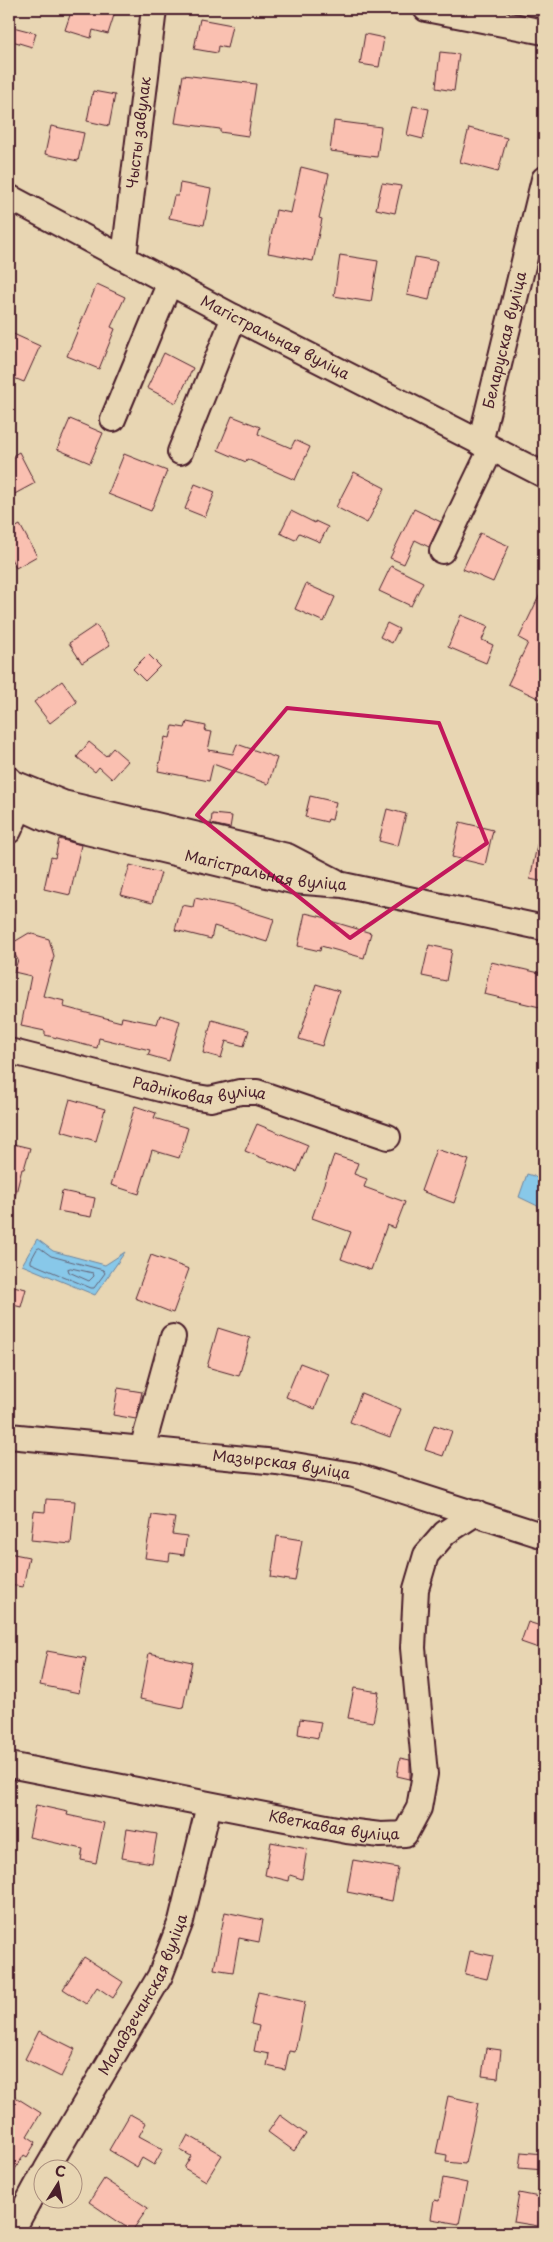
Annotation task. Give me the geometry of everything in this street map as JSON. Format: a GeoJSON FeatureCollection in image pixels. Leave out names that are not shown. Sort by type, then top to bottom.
{"type":"FeatureCollection","features":[{"type":"Feature","properties":{"kind":"street","name":"Чысты завулак"},"geometry":{"type":"LineString","coordinates":[[124,257],[154,9]]}},
{"type":"Feature","properties":{"kind":"street"},"geometry":{"type":"LineString","coordinates":[[426,9],[544,32]]}},
{"type":"Feature","properties":{"kind":"street","name":"Беларуская вуліца"},"geometry":{"type":"LineString","coordinates":[[442,551],[485,446],[544,179]]}},
{"type":"Feature","properties":{"kind":"street","name":"Магістральная вуліца"},"geometry":{"type":"LineString","coordinates":[[9,197],[234,317],[544,476]]}},
{"type":"Feature","properties":{"kind":"street"},"geometry":{"type":"LineString","coordinates":[[113,419],[170,282]]}},
{"type":"Feature","properties":{"kind":"street"},"geometry":{"type":"LineString","coordinates":[[180,452],[234,317]]}},
{"type":"Feature","properties":{"kind":"street"},"geometry":{"type":"LineString","coordinates":[[9,831],[20,807],[10,781]]}},
{"type":"Feature","properties":{"kind":"street"},"geometry":{"type":"LineString","coordinates":[[10,781],[63,803],[287,856],[343,885]]}},
{"type":"Feature","properties":{"kind":"street","name":"Магістральная вуліца"},"geometry":{"type":"LineString","coordinates":[[20,807],[78,830],[292,881],[343,885],[544,928]]}},
{"type":"Feature","properties":{"kind":"street","name":"Радніковая вуліца"},"geometry":{"type":"LineString","coordinates":[[9,1051],[184,1095],[210,1099],[240,1092],[256,1092],[388,1137]]}},
{"type":"Feature","properties":{"kind":"street"},"geometry":{"type":"LineString","coordinates":[[142,1449],[173,1336]]}},
{"type":"Feature","properties":{"kind":"street","name":"Мазырская вуліца"},"geometry":{"type":"LineString","coordinates":[[9,1436],[277,1462],[354,1475],[544,1536]]}},
{"type":"Feature","properties":{"kind":"street","name":"Кветкавая вуліца"},"geometry":{"type":"LineString","coordinates":[[9,1765],[347,1831],[380,1835],[405,1834],[418,1808],[425,1774],[413,1648],[416,1589],[426,1555],[445,1533],[476,1513]]}},
{"type":"Feature","properties":{"kind":"street","name":"Маладзечанская вуліца"},"geometry":{"type":"LineString","coordinates":[[52,2160],[160,1976],[181,1921],[209,1805]]}},
{"type":"Feature","properties":{"kind":"street"},"geometry":{"type":"LineString","coordinates":[[11,2233],[32,2194]]}},
{"type":"Feature","properties":{"kind":"highlighted area"},"geometry":{"type":"Polygon","coordinates":[[[287,708],[439,723],[487,843],[350,938],[197,815],[287,708]]]}},
{"type":"Feature","properties":{"kind":"water"},"geometry":{"type":"Polygon","coordinates":[[[527,1174],[544,1179],[544,1209],[519,1197],[527,1174]]]}},
{"type":"Feature","properties":{"kind":"water"},"geometry":{"type":"Polygon","coordinates":[[[37,1239],[53,1251],[105,1265],[125,1252],[95,1295],[22,1265],[37,1239]]]}},
{"type":"Feature","properties":{"kind":"building"},"geometry":{"type":"Polygon","coordinates":[[[72,9],[116,9],[108,34],[93,30],[91,38],[65,30],[72,9]]]}},
{"type":"Feature","properties":{"kind":"building"},"geometry":{"type":"Polygon","coordinates":[[[200,19],[232,25],[227,48],[218,46],[217,53],[194,49],[200,19]]]}},
{"type":"Feature","properties":{"kind":"building"},"geometry":{"type":"Polygon","coordinates":[[[13,27],[36,33],[32,47],[9,40],[13,27]]]}},
{"type":"Feature","properties":{"kind":"building"},"geometry":{"type":"Polygon","coordinates":[[[365,34],[384,38],[379,67],[360,64],[365,34]]]}},
{"type":"Feature","properties":{"kind":"building"},"geometry":{"type":"Polygon","coordinates":[[[440,52],[459,54],[454,91],[436,88],[440,52]]]}},
{"type":"Feature","properties":{"kind":"building"},"geometry":{"type":"Polygon","coordinates":[[[183,75],[256,84],[248,136],[220,132],[220,129],[175,123],[183,75]]]}},
{"type":"Feature","properties":{"kind":"building"},"geometry":{"type":"Polygon","coordinates":[[[93,91],[115,95],[109,126],[87,121],[93,91]]]}},
{"type":"Feature","properties":{"kind":"building"},"geometry":{"type":"Polygon","coordinates":[[[413,106],[429,109],[423,139],[407,135],[413,106]]]}},
{"type":"Feature","properties":{"kind":"building"},"geometry":{"type":"Polygon","coordinates":[[[334,121],[381,127],[377,157],[330,151],[334,121]]]}},
{"type":"Feature","properties":{"kind":"building"},"geometry":{"type":"Polygon","coordinates":[[[51,126],[84,133],[78,161],[45,154],[51,126]]]}},
{"type":"Feature","properties":{"kind":"building"},"geometry":{"type":"Polygon","coordinates":[[[469,128],[507,138],[498,172],[460,162],[469,128]]]}},
{"type":"Feature","properties":{"kind":"building"},"geometry":{"type":"Polygon","coordinates":[[[301,167],[329,174],[319,218],[322,219],[313,261],[268,253],[276,210],[291,213],[301,167]]]}},
{"type":"Feature","properties":{"kind":"building"},"geometry":{"type":"Polygon","coordinates":[[[180,183],[211,189],[204,225],[169,218],[174,196],[178,196],[180,183]]]}},
{"type":"Feature","properties":{"kind":"building"},"geometry":{"type":"Polygon","coordinates":[[[382,183],[401,186],[395,213],[376,209],[382,183]]]}},
{"type":"Feature","properties":{"kind":"building"},"geometry":{"type":"Polygon","coordinates":[[[340,255],[378,261],[371,302],[334,296],[340,255]]]}},
{"type":"Feature","properties":{"kind":"building"},"geometry":{"type":"Polygon","coordinates":[[[415,257],[437,261],[429,300],[407,295],[415,257]]]}},
{"type":"Feature","properties":{"kind":"building"},"geometry":{"type":"Polygon","coordinates":[[[97,284],[125,297],[111,327],[115,329],[99,369],[67,356],[97,284]]]}},
{"type":"Feature","properties":{"kind":"building"},"geometry":{"type":"Polygon","coordinates":[[[9,332],[40,346],[24,382],[9,376],[9,332]]]}},
{"type":"Feature","properties":{"kind":"building"},"geometry":{"type":"Polygon","coordinates":[[[164,353],[193,368],[176,403],[147,388],[164,353]]]}},
{"type":"Feature","properties":{"kind":"building"},"geometry":{"type":"Polygon","coordinates":[[[232,416],[260,427],[258,434],[291,448],[295,440],[310,447],[295,480],[247,459],[246,462],[218,450],[232,416]]]}},
{"type":"Feature","properties":{"kind":"building"},"geometry":{"type":"Polygon","coordinates":[[[70,419],[103,433],[90,463],[57,449],[70,419]]]}},
{"type":"Feature","properties":{"kind":"building"},"geometry":{"type":"Polygon","coordinates":[[[19,452],[35,483],[9,497],[9,458],[19,452]]]}},
{"type":"Feature","properties":{"kind":"building"},"geometry":{"type":"Polygon","coordinates":[[[124,454],[167,471],[151,511],[108,494],[124,454]]]}},
{"type":"Feature","properties":{"kind":"building"},"geometry":{"type":"Polygon","coordinates":[[[354,472],[385,488],[367,523],[336,507],[354,472]]]}},
{"type":"Feature","properties":{"kind":"building"},"geometry":{"type":"Polygon","coordinates":[[[195,484],[215,492],[205,517],[185,509],[195,484]]]}},
{"type":"Feature","properties":{"kind":"building"},"geometry":{"type":"Polygon","coordinates":[[[414,509],[441,522],[429,547],[415,540],[404,564],[390,558],[414,509]]]}},
{"type":"Feature","properties":{"kind":"building"},"geometry":{"type":"Polygon","coordinates":[[[291,511],[328,527],[320,542],[299,533],[295,540],[280,533],[291,511]]]}},
{"type":"Feature","properties":{"kind":"building"},"geometry":{"type":"Polygon","coordinates":[[[20,525],[37,556],[16,568],[9,555],[9,531],[20,525]]]}},
{"type":"Feature","properties":{"kind":"building"},"geometry":{"type":"Polygon","coordinates":[[[480,533],[509,546],[493,582],[463,569],[480,533]]]}},
{"type":"Feature","properties":{"kind":"building"},"geometry":{"type":"Polygon","coordinates":[[[391,566],[423,582],[411,606],[379,591],[391,566]]]}},
{"type":"Feature","properties":{"kind":"building"},"geometry":{"type":"Polygon","coordinates":[[[306,584],[335,597],[324,622],[295,609],[306,584]]]}},
{"type":"Feature","properties":{"kind":"building"},"geometry":{"type":"Polygon","coordinates":[[[544,586],[544,691],[540,699],[508,684],[528,643],[519,638],[544,586]]]}},
{"type":"Feature","properties":{"kind":"building"},"geometry":{"type":"Polygon","coordinates":[[[461,615],[488,626],[482,640],[493,645],[486,663],[448,647],[461,615]]]}},
{"type":"Feature","properties":{"kind":"building"},"geometry":{"type":"Polygon","coordinates":[[[387,623],[399,629],[392,643],[380,637],[387,623]]]}},
{"type":"Feature","properties":{"kind":"building"},"geometry":{"type":"Polygon","coordinates":[[[96,625],[110,645],[82,663],[69,643],[96,625]]]}},
{"type":"Feature","properties":{"kind":"building"},"geometry":{"type":"Polygon","coordinates":[[[148,654],[160,666],[145,681],[133,669],[148,654]]]}},
{"type":"Feature","properties":{"kind":"building"},"geometry":{"type":"Polygon","coordinates":[[[62,681],[77,702],[50,723],[34,702],[62,681]]]}},
{"type":"Feature","properties":{"kind":"building"},"geometry":{"type":"Polygon","coordinates":[[[187,722],[206,726],[205,731],[212,732],[208,750],[233,754],[237,744],[277,758],[268,784],[213,764],[209,781],[158,771],[165,737],[170,738],[173,726],[185,728],[187,722]]]}},
{"type":"Feature","properties":{"kind":"building"},"geometry":{"type":"Polygon","coordinates":[[[89,742],[106,756],[113,748],[128,761],[112,779],[99,767],[95,772],[77,757],[89,742]]]}},
{"type":"Feature","properties":{"kind":"building"},"geometry":{"type":"Polygon","coordinates":[[[310,796],[336,802],[332,820],[328,819],[327,822],[305,817],[310,796]]]}},
{"type":"Feature","properties":{"kind":"building"},"geometry":{"type":"Polygon","coordinates":[[[387,809],[406,814],[398,846],[379,841],[387,809]]]}},
{"type":"Feature","properties":{"kind":"building"},"geometry":{"type":"Polygon","coordinates":[[[212,814],[232,816],[230,828],[211,824],[212,814]]]}},
{"type":"Feature","properties":{"kind":"building"},"geometry":{"type":"Polygon","coordinates":[[[460,822],[493,830],[485,865],[452,857],[460,822]]]}},
{"type":"Feature","properties":{"kind":"building"},"geometry":{"type":"Polygon","coordinates":[[[59,839],[81,845],[70,895],[44,889],[51,857],[55,858],[59,839]]]}},
{"type":"Feature","properties":{"kind":"building"},"geometry":{"type":"Polygon","coordinates":[[[538,841],[544,841],[544,882],[530,879],[538,841]]]}},
{"type":"Feature","properties":{"kind":"building"},"geometry":{"type":"Polygon","coordinates":[[[130,865],[161,873],[152,903],[121,895],[130,865]]]}},
{"type":"Feature","properties":{"kind":"building"},"geometry":{"type":"Polygon","coordinates":[[[195,898],[233,906],[274,919],[267,942],[214,926],[211,939],[175,930],[182,905],[193,907],[195,898]]]}},
{"type":"Feature","properties":{"kind":"building"},"geometry":{"type":"Polygon","coordinates":[[[305,913],[327,918],[327,920],[371,933],[364,958],[321,946],[320,951],[298,946],[305,913]]]}},
{"type":"Feature","properties":{"kind":"building"},"geometry":{"type":"Polygon","coordinates":[[[29,933],[49,939],[54,956],[43,996],[65,1001],[64,1007],[121,1022],[122,1017],[157,1024],[160,1015],[180,1021],[169,1061],[148,1055],[150,1050],[99,1038],[97,1048],[45,1035],[45,1031],[21,1026],[31,976],[14,972],[18,960],[9,945],[29,933]]]}},
{"type":"Feature","properties":{"kind":"building"},"geometry":{"type":"Polygon","coordinates":[[[429,945],[452,950],[446,981],[422,976],[429,945]]]}},
{"type":"Feature","properties":{"kind":"building"},"geometry":{"type":"Polygon","coordinates":[[[491,962],[544,974],[544,1008],[484,994],[491,962]]]}},
{"type":"Feature","properties":{"kind":"building"},"geometry":{"type":"Polygon","coordinates":[[[316,984],[339,991],[322,1046],[299,1039],[316,984]]]}},
{"type":"Feature","properties":{"kind":"building"},"geometry":{"type":"Polygon","coordinates":[[[212,1020],[249,1030],[244,1046],[226,1041],[221,1058],[203,1053],[212,1020]]]}},
{"type":"Feature","properties":{"kind":"building"},"geometry":{"type":"Polygon","coordinates":[[[70,1099],[105,1109],[96,1141],[61,1131],[70,1099]]]}},
{"type":"Feature","properties":{"kind":"building"},"geometry":{"type":"Polygon","coordinates":[[[135,1106],[156,1113],[154,1118],[188,1128],[179,1158],[152,1150],[139,1194],[111,1185],[135,1106]]]}},
{"type":"Feature","properties":{"kind":"building"},"geometry":{"type":"Polygon","coordinates":[[[257,1124],[308,1145],[297,1172],[245,1151],[257,1124]]]}},
{"type":"Feature","properties":{"kind":"building"},"geometry":{"type":"Polygon","coordinates":[[[9,1143],[30,1148],[24,1169],[22,1169],[14,1201],[9,1201],[9,1143]]]}},
{"type":"Feature","properties":{"kind":"building"},"geometry":{"type":"Polygon","coordinates":[[[436,1149],[469,1160],[454,1203],[421,1191],[436,1149]]]}},
{"type":"Feature","properties":{"kind":"building"},"geometry":{"type":"Polygon","coordinates":[[[334,1155],[358,1163],[354,1174],[367,1179],[364,1187],[405,1202],[395,1228],[387,1225],[371,1270],[341,1259],[351,1232],[312,1218],[334,1155]]]}},
{"type":"Feature","properties":{"kind":"building"},"geometry":{"type":"Polygon","coordinates":[[[62,1191],[95,1198],[91,1217],[58,1211],[62,1191]]]}},
{"type":"Feature","properties":{"kind":"building"},"geometry":{"type":"Polygon","coordinates":[[[151,1255],[189,1269],[173,1313],[135,1298],[151,1255]]]}},
{"type":"Feature","properties":{"kind":"building"},"geometry":{"type":"Polygon","coordinates":[[[9,1285],[26,1289],[21,1307],[9,1304],[9,1285]]]}},
{"type":"Feature","properties":{"kind":"building"},"geometry":{"type":"Polygon","coordinates":[[[218,1328],[250,1338],[239,1376],[207,1367],[218,1328]]]}},
{"type":"Feature","properties":{"kind":"building"},"geometry":{"type":"Polygon","coordinates":[[[300,1363],[329,1374],[315,1409],[286,1397],[300,1363]]]}},
{"type":"Feature","properties":{"kind":"building"},"geometry":{"type":"Polygon","coordinates":[[[118,1388],[142,1392],[136,1419],[113,1415],[118,1388]]]}},
{"type":"Feature","properties":{"kind":"building"},"geometry":{"type":"Polygon","coordinates":[[[361,1393],[401,1409],[390,1437],[350,1422],[361,1393]]]}},
{"type":"Feature","properties":{"kind":"building"},"geometry":{"type":"Polygon","coordinates":[[[434,1425],[452,1431],[443,1456],[425,1450],[434,1425]]]}},
{"type":"Feature","properties":{"kind":"building"},"geometry":{"type":"Polygon","coordinates":[[[46,1499],[75,1501],[71,1544],[31,1540],[34,1511],[45,1512],[46,1499]]]}},
{"type":"Feature","properties":{"kind":"building"},"geometry":{"type":"Polygon","coordinates":[[[152,1515],[175,1518],[172,1534],[187,1536],[184,1555],[170,1553],[169,1561],[145,1558],[152,1515]]]}},
{"type":"Feature","properties":{"kind":"building"},"geometry":{"type":"Polygon","coordinates":[[[277,1536],[302,1540],[295,1581],[271,1577],[277,1536]]]}},
{"type":"Feature","properties":{"kind":"building"},"geometry":{"type":"Polygon","coordinates":[[[9,1553],[29,1557],[23,1587],[9,1585],[9,1553]]]}},
{"type":"Feature","properties":{"kind":"building"},"geometry":{"type":"Polygon","coordinates":[[[528,1622],[544,1627],[544,1650],[521,1642],[528,1622]]]}},
{"type":"Feature","properties":{"kind":"building"},"geometry":{"type":"Polygon","coordinates":[[[47,1651],[86,1658],[79,1693],[40,1685],[47,1651]]]}},
{"type":"Feature","properties":{"kind":"building"},"geometry":{"type":"Polygon","coordinates":[[[149,1653],[192,1662],[183,1708],[140,1699],[149,1653]]]}},
{"type":"Feature","properties":{"kind":"building"},"geometry":{"type":"Polygon","coordinates":[[[354,1688],[379,1692],[373,1722],[348,1718],[354,1688]]]}},
{"type":"Feature","properties":{"kind":"building"},"geometry":{"type":"Polygon","coordinates":[[[300,1719],[321,1722],[318,1738],[298,1734],[300,1719]]]}},
{"type":"Feature","properties":{"kind":"building"},"geometry":{"type":"Polygon","coordinates":[[[400,1758],[410,1760],[410,1779],[397,1776],[400,1758]]]}},
{"type":"Feature","properties":{"kind":"building"},"geometry":{"type":"Polygon","coordinates":[[[36,1805],[68,1812],[67,1815],[104,1823],[96,1863],[81,1860],[83,1849],[29,1837],[36,1805]]]}},
{"type":"Feature","properties":{"kind":"building"},"geometry":{"type":"Polygon","coordinates":[[[127,1829],[157,1834],[152,1863],[122,1858],[127,1829]]]}},
{"type":"Feature","properties":{"kind":"building"},"geometry":{"type":"Polygon","coordinates":[[[271,1842],[307,1849],[302,1879],[290,1875],[289,1881],[265,1875],[271,1842]]]}},
{"type":"Feature","properties":{"kind":"building"},"geometry":{"type":"Polygon","coordinates":[[[353,1860],[398,1868],[392,1901],[347,1892],[353,1860]]]}},
{"type":"Feature","properties":{"kind":"building"},"geometry":{"type":"Polygon","coordinates":[[[225,1912],[263,1920],[259,1942],[239,1938],[233,1972],[214,1969],[225,1912]]]}},
{"type":"Feature","properties":{"kind":"building"},"geometry":{"type":"Polygon","coordinates":[[[470,1951],[493,1956],[487,1979],[465,1974],[470,1951]]]}},
{"type":"Feature","properties":{"kind":"building"},"geometry":{"type":"Polygon","coordinates":[[[84,1957],[123,1982],[113,1998],[97,1987],[86,2004],[63,1989],[84,1957]]]}},
{"type":"Feature","properties":{"kind":"building"},"geometry":{"type":"Polygon","coordinates":[[[258,1992],[305,2002],[295,2052],[289,2051],[285,2070],[267,2066],[269,2054],[254,2051],[259,2026],[251,2024],[258,1992]]]}},
{"type":"Feature","properties":{"kind":"building"},"geometry":{"type":"Polygon","coordinates":[[[39,2031],[75,2049],[61,2077],[25,2059],[39,2031]]]}},
{"type":"Feature","properties":{"kind":"building"},"geometry":{"type":"Polygon","coordinates":[[[486,2048],[501,2050],[498,2078],[482,2076],[486,2048]]]}},
{"type":"Feature","properties":{"kind":"building"},"geometry":{"type":"Polygon","coordinates":[[[9,2093],[41,2113],[27,2136],[36,2142],[27,2157],[24,2155],[9,2179],[9,2093]]]}},
{"type":"Feature","properties":{"kind":"building"},"geometry":{"type":"Polygon","coordinates":[[[448,2096],[478,2103],[465,2164],[446,2162],[447,2155],[436,2153],[448,2096]]]}},
{"type":"Feature","properties":{"kind":"building"},"geometry":{"type":"Polygon","coordinates":[[[130,2114],[146,2123],[139,2136],[163,2149],[154,2165],[142,2158],[137,2167],[109,2150],[130,2114]]]}},
{"type":"Feature","properties":{"kind":"building"},"geometry":{"type":"Polygon","coordinates":[[[280,2115],[306,2134],[294,2151],[268,2132],[280,2115]]]}},
{"type":"Feature","properties":{"kind":"building"},"geometry":{"type":"Polygon","coordinates":[[[188,2135],[222,2155],[206,2181],[184,2168],[191,2156],[180,2150],[188,2135]]]}},
{"type":"Feature","properties":{"kind":"building"},"geometry":{"type":"Polygon","coordinates":[[[521,2152],[544,2154],[544,2170],[519,2168],[521,2152]]]}},
{"type":"Feature","properties":{"kind":"building"},"geometry":{"type":"Polygon","coordinates":[[[443,2178],[467,2183],[459,2224],[431,2219],[434,2200],[439,2201],[443,2178]]]}},
{"type":"Feature","properties":{"kind":"building"},"geometry":{"type":"Polygon","coordinates":[[[104,2179],[148,2208],[132,2231],[89,2202],[104,2179]]]}},
{"type":"Feature","properties":{"kind":"building"},"geometry":{"type":"Polygon","coordinates":[[[519,2193],[544,2198],[544,2227],[514,2222],[519,2193]]]}}]}
